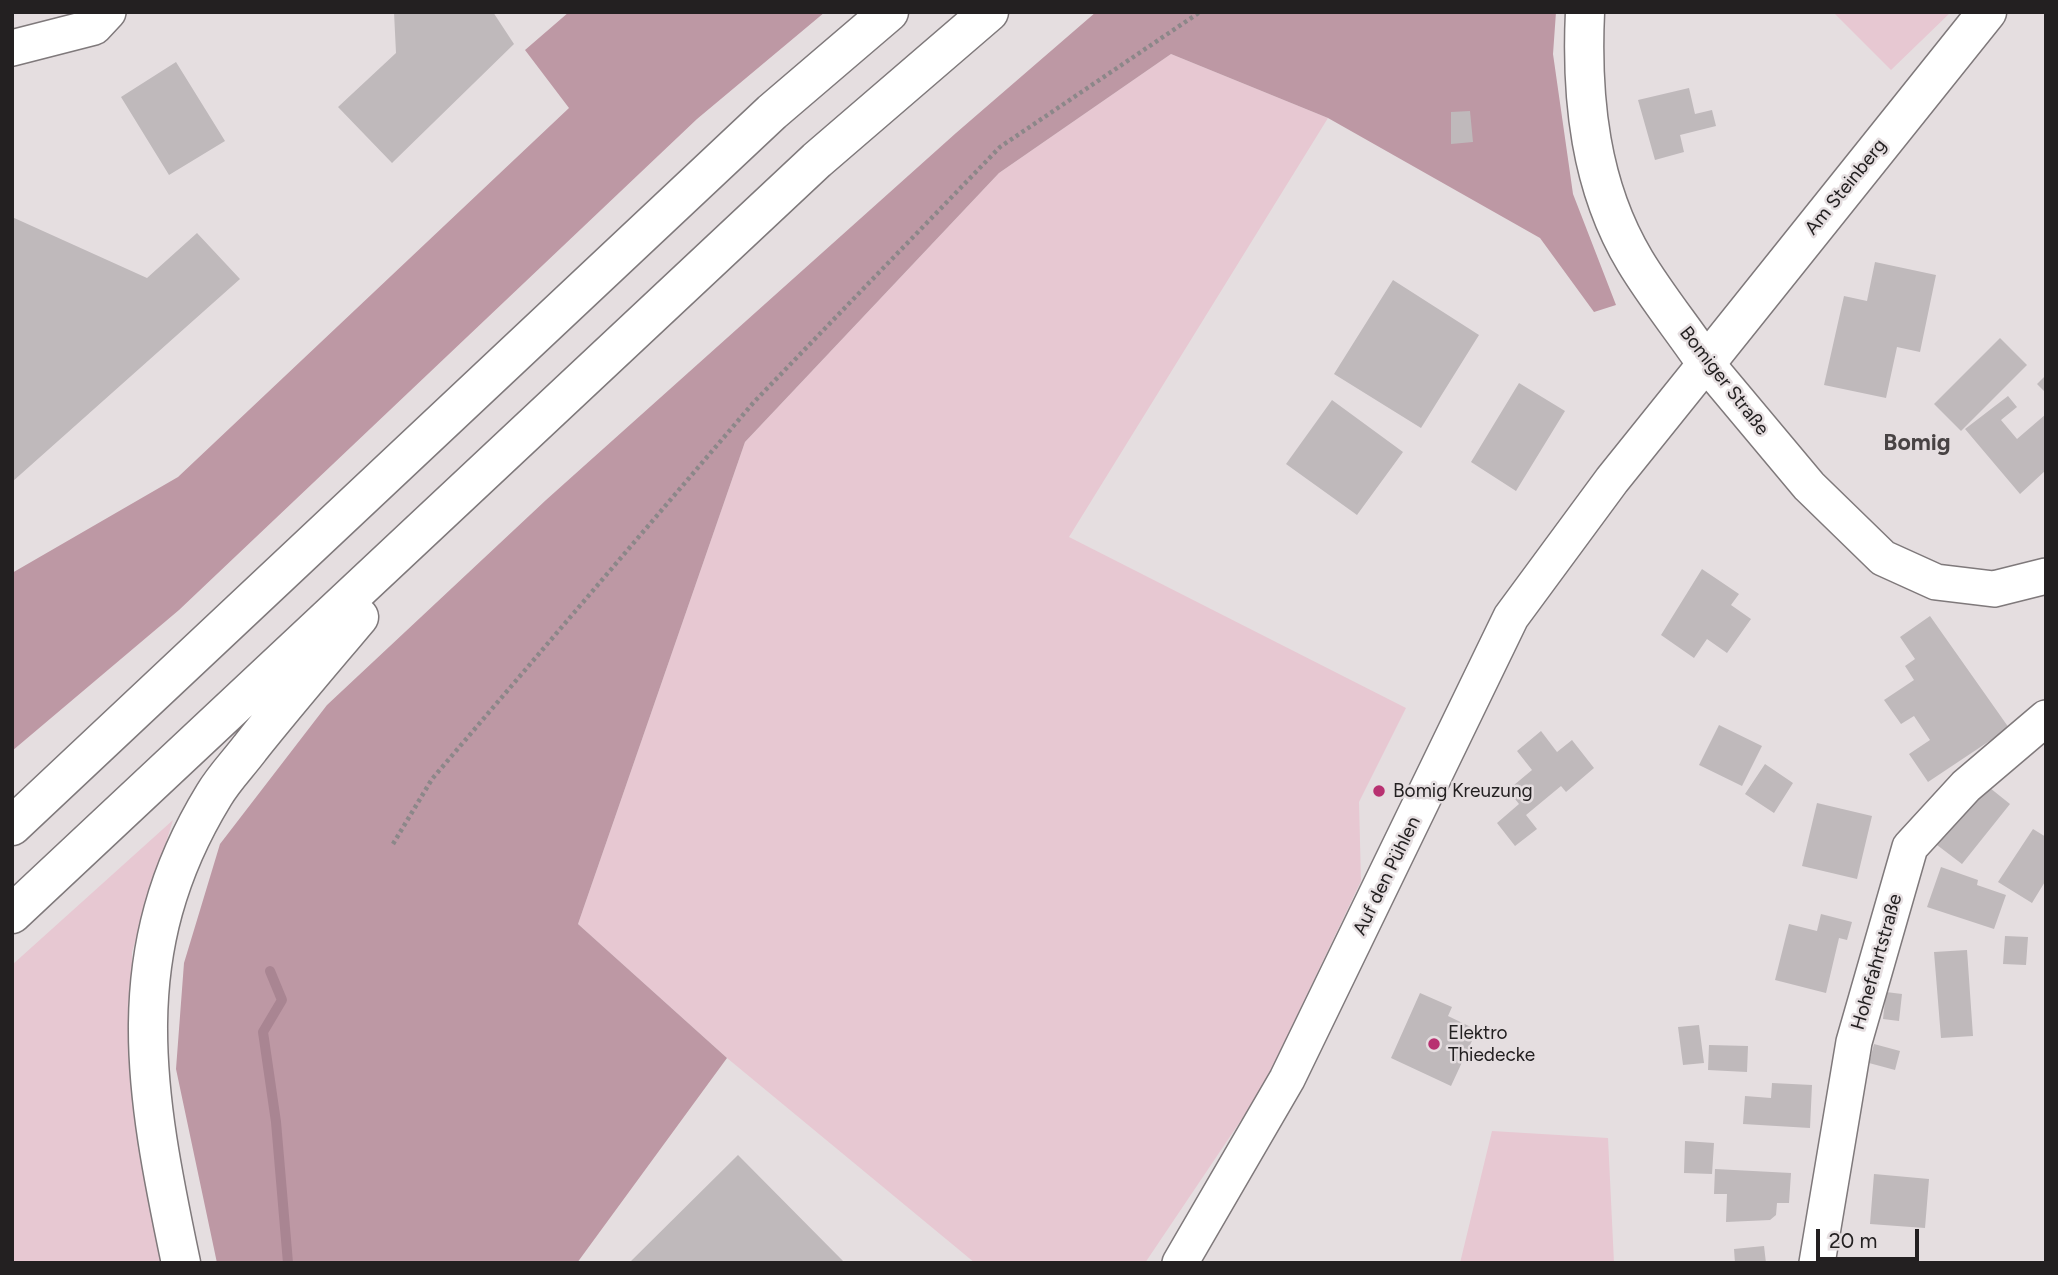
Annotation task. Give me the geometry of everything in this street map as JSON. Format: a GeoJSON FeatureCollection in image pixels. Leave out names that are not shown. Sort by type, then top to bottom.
{"type":"FeatureCollection","features":[{"type":"Feature","properties":{"kind":"main road"},"geometry":{"type":"LineString","coordinates":[[12,826],[772,112],[889,12]]}},
{"type":"Feature","properties":{"kind":"main road"},"geometry":{"type":"LineString","coordinates":[[12,914],[817,160],[989,12]]}},
{"type":"Feature","properties":{"kind":"main road","name":"Bomiger Straße"},"geometry":{"type":"LineString","coordinates":[[1585,12],[1583,70],[1591,142],[1608,205],[1634,260],[1706,363]]}},
{"type":"Feature","properties":{"kind":"main road","name":"Am Steinberg"},"geometry":{"type":"LineString","coordinates":[[1706,363],[1987,12]]}},
{"type":"Feature","properties":{"kind":"main road"},"geometry":{"type":"LineString","coordinates":[[181,1263],[151,1106],[147,1047],[149,978],[159,918],[182,852],[216,792],[470,484]]}},
{"type":"Feature","properties":{"kind":"street"},"geometry":{"type":"LineString","coordinates":[[12,48],[94,27],[108,12]]}},
{"type":"Feature","properties":{"kind":"street","name":"Bomiger Straße"},"geometry":{"type":"LineString","coordinates":[[1706,363],[1809,486],[1883,558],[1936,582],[1994,589],[2046,576]]}},
{"type":"Feature","properties":{"kind":"street","name":"Auf den Pühlen"},"geometry":{"type":"LineString","coordinates":[[1180,1263],[1287,1079],[1511,617],[1612,480],[1706,363]]}},
{"type":"Feature","properties":{"kind":"street","name":"Hohefahrtstraße"},"geometry":{"type":"LineString","coordinates":[[1817,1263],[1854,1042],[1910,847],[1966,786],[2046,718]]}},
{"type":"Feature","properties":{"kind":"path"},"geometry":{"type":"LineString","coordinates":[[393,844],[432,779],[754,402],[867,284],[1000,147],[1199,12]]}},
{"type":"Feature","properties":{"kind":"shaded area"},"geometry":{"type":"Polygon","coordinates":[[[569,12],[825,12],[697,119],[179,610],[12,751],[12,573],[178,477],[569,108],[525,50],[569,12]]]}},
{"type":"Feature","properties":{"kind":"shaded area"},"geometry":{"type":"Polygon","coordinates":[[[1096,12],[1556,12],[1553,54],[1573,194],[1616,305],[1594,312],[1540,238],[1328,118],[1171,54],[999,173],[745,442],[578,924],[727,1058],[577,1263],[217,1263],[176,1069],[184,963],[220,844],[327,705],[546,500],[956,133],[1096,12]]]}},
{"type":"Feature","properties":{"kind":"shaded area"},"geometry":{"type":"Polygon","coordinates":[[[1833,12],[1951,12],[1891,70],[1833,12]]]}},
{"type":"Feature","properties":{"kind":"shaded area"},"geometry":{"type":"Polygon","coordinates":[[[1171,54],[1328,118],[1069,537],[1406,708],[1359,802],[1361,881],[1262,1089],[1145,1263],[975,1263],[727,1058],[578,924],[745,442],[999,173],[1171,54]]]}},
{"type":"Feature","properties":{"kind":"shaded area"},"geometry":{"type":"Polygon","coordinates":[[[173,820],[132,952],[135,1099],[168,1263],[12,1263],[12,965],[173,820]]]}},
{"type":"Feature","properties":{"kind":"shaded area"},"geometry":{"type":"Polygon","coordinates":[[[1492,1131],[1608,1138],[1614,1263],[1460,1263],[1492,1131]]]}},
{"type":"Feature","properties":{"kind":"building"},"geometry":{"type":"Polygon","coordinates":[[[394,12],[493,12],[514,44],[392,163],[338,107],[396,53],[394,12]]]}},
{"type":"Feature","properties":{"kind":"building"},"geometry":{"type":"Polygon","coordinates":[[[176,62],[225,141],[169,175],[121,97],[176,62]]]}},
{"type":"Feature","properties":{"kind":"building"},"geometry":{"type":"Polygon","coordinates":[[[1689,88],[1695,114],[1712,110],[1716,126],[1680,135],[1684,152],[1655,160],[1638,100],[1689,88]]]}},
{"type":"Feature","properties":{"kind":"building"},"geometry":{"type":"Polygon","coordinates":[[[1470,111],[1473,142],[1451,144],[1451,112],[1470,111]]]}},
{"type":"Feature","properties":{"kind":"building"},"geometry":{"type":"Polygon","coordinates":[[[12,217],[147,278],[197,233],[240,279],[12,482],[12,217]]]}},
{"type":"Feature","properties":{"kind":"building"},"geometry":{"type":"Polygon","coordinates":[[[1875,262],[1936,275],[1920,352],[1897,347],[1886,398],[1824,385],[1844,296],[1867,301],[1875,262]]]}},
{"type":"Feature","properties":{"kind":"building"},"geometry":{"type":"Polygon","coordinates":[[[1393,280],[1479,335],[1421,428],[1334,374],[1393,280]]]}},
{"type":"Feature","properties":{"kind":"building"},"geometry":{"type":"Polygon","coordinates":[[[2000,338],[2027,365],[1961,431],[1934,404],[2000,338]]]}},
{"type":"Feature","properties":{"kind":"building"},"geometry":{"type":"Polygon","coordinates":[[[2046,375],[2046,393],[2037,384],[2046,375]]]}},
{"type":"Feature","properties":{"kind":"building"},"geometry":{"type":"Polygon","coordinates":[[[1519,383],[1565,411],[1516,491],[1471,462],[1519,383]]]}},
{"type":"Feature","properties":{"kind":"building"},"geometry":{"type":"Polygon","coordinates":[[[2008,396],[2017,407],[2001,420],[2017,439],[2046,414],[2046,470],[2020,494],[1965,429],[2008,396]]]}},
{"type":"Feature","properties":{"kind":"building"},"geometry":{"type":"Polygon","coordinates":[[[1332,400],[1403,452],[1357,515],[1286,464],[1332,400]]]}},
{"type":"Feature","properties":{"kind":"building"},"geometry":{"type":"Polygon","coordinates":[[[1702,569],[1739,594],[1731,605],[1751,619],[1727,653],[1707,639],[1694,658],[1661,635],[1702,569]]]}},
{"type":"Feature","properties":{"kind":"building"},"geometry":{"type":"Polygon","coordinates":[[[1930,616],[2009,728],[1928,782],[1909,754],[1930,740],[1914,716],[1901,724],[1884,700],[1914,680],[1905,666],[1915,659],[1900,637],[1930,616]]]}},
{"type":"Feature","properties":{"kind":"building"},"geometry":{"type":"Polygon","coordinates":[[[1719,725],[1762,746],[1742,786],[1699,765],[1719,725]]]}},
{"type":"Feature","properties":{"kind":"building"},"geometry":{"type":"Polygon","coordinates":[[[1541,731],[1557,752],[1572,740],[1594,768],[1566,792],[1561,786],[1526,815],[1537,829],[1515,846],[1497,823],[1519,804],[1508,790],[1532,770],[1517,751],[1541,731]]]}},
{"type":"Feature","properties":{"kind":"building"},"geometry":{"type":"Polygon","coordinates":[[[1765,764],[1793,783],[1774,813],[1745,794],[1765,764]]]}},
{"type":"Feature","properties":{"kind":"building"},"geometry":{"type":"Polygon","coordinates":[[[1985,784],[2010,804],[1962,864],[1937,845],[1985,784]]]}},
{"type":"Feature","properties":{"kind":"building"},"geometry":{"type":"Polygon","coordinates":[[[1817,803],[1872,816],[1857,879],[1802,866],[1817,803]]]}},
{"type":"Feature","properties":{"kind":"building"},"geometry":{"type":"Polygon","coordinates":[[[2033,829],[2046,837],[2046,880],[2032,903],[1998,882],[2033,829]]]}},
{"type":"Feature","properties":{"kind":"building"},"geometry":{"type":"Polygon","coordinates":[[[1941,867],[1978,880],[1977,885],[2006,895],[1994,929],[1927,907],[1941,867]]]}},
{"type":"Feature","properties":{"kind":"building"},"geometry":{"type":"Polygon","coordinates":[[[1821,914],[1852,922],[1847,940],[1839,938],[1826,993],[1775,980],[1789,924],[1817,931],[1821,914]]]}},
{"type":"Feature","properties":{"kind":"building"},"geometry":{"type":"Polygon","coordinates":[[[2005,936],[2028,937],[2026,965],[2003,964],[2005,936]]]}},
{"type":"Feature","properties":{"kind":"building"},"geometry":{"type":"Polygon","coordinates":[[[1967,950],[1973,1036],[1941,1038],[1934,952],[1967,950]]]}},
{"type":"Feature","properties":{"kind":"building"},"geometry":{"type":"Polygon","coordinates":[[[1886,992],[1902,994],[1899,1021],[1883,1019],[1886,992]]]}},
{"type":"Feature","properties":{"kind":"building","name":"Elektro Thiedecke"},"geometry":{"type":"Polygon","coordinates":[[[1420,993],[1452,1007],[1448,1016],[1477,1030],[1451,1086],[1391,1058],[1420,993]]]}},
{"type":"Feature","properties":{"kind":"building"},"geometry":{"type":"Polygon","coordinates":[[[1699,1025],[1704,1063],[1683,1065],[1678,1027],[1699,1025]]]}},
{"type":"Feature","properties":{"kind":"building"},"geometry":{"type":"Polygon","coordinates":[[[1874,1044],[1900,1051],[1895,1070],[1869,1063],[1874,1044]]]}},
{"type":"Feature","properties":{"kind":"building"},"geometry":{"type":"Polygon","coordinates":[[[1709,1045],[1748,1046],[1747,1072],[1708,1070],[1709,1045]]]}},
{"type":"Feature","properties":{"kind":"building"},"geometry":{"type":"Polygon","coordinates":[[[1772,1083],[1812,1085],[1810,1128],[1743,1124],[1745,1096],[1771,1098],[1772,1083]]]}},
{"type":"Feature","properties":{"kind":"building"},"geometry":{"type":"Polygon","coordinates":[[[1685,1141],[1714,1143],[1712,1174],[1684,1173],[1685,1141]]]}},
{"type":"Feature","properties":{"kind":"building"},"geometry":{"type":"Polygon","coordinates":[[[738,1155],[845,1263],[629,1263],[738,1155]]]}},
{"type":"Feature","properties":{"kind":"building"},"geometry":{"type":"Polygon","coordinates":[[[1715,1169],[1791,1173],[1789,1203],[1777,1203],[1776,1215],[1770,1220],[1726,1222],[1727,1194],[1714,1194],[1715,1169]]]}},
{"type":"Feature","properties":{"kind":"building"},"geometry":{"type":"Polygon","coordinates":[[[1874,1174],[1929,1179],[1925,1228],[1870,1224],[1874,1174]]]}},
{"type":"Feature","properties":{"kind":"building"},"geometry":{"type":"Polygon","coordinates":[[[1764,1246],[1766,1263],[1735,1263],[1734,1249],[1764,1246]]]}},
{"type":"Feature","properties":{"kind":"waterway"},"geometry":{"type":"LineString","coordinates":[[270,971],[282,1000],[263,1032],[276,1122],[288,1263]]}},
{"type":"Feature","properties":{"kind":"place","name":"Bomig Kreuzung"},"geometry":{"type":"Point","coordinates":[1379,791]}},
{"type":"Feature","properties":{"kind":"place","name":"Elektro Thiedecke"},"geometry":{"type":"Point","coordinates":[1434,1044]}},
{"type":"Feature","properties":{"kind":"district","name":"Bomig"},"geometry":{"type":"Point","coordinates":[1917,443]}}]}
